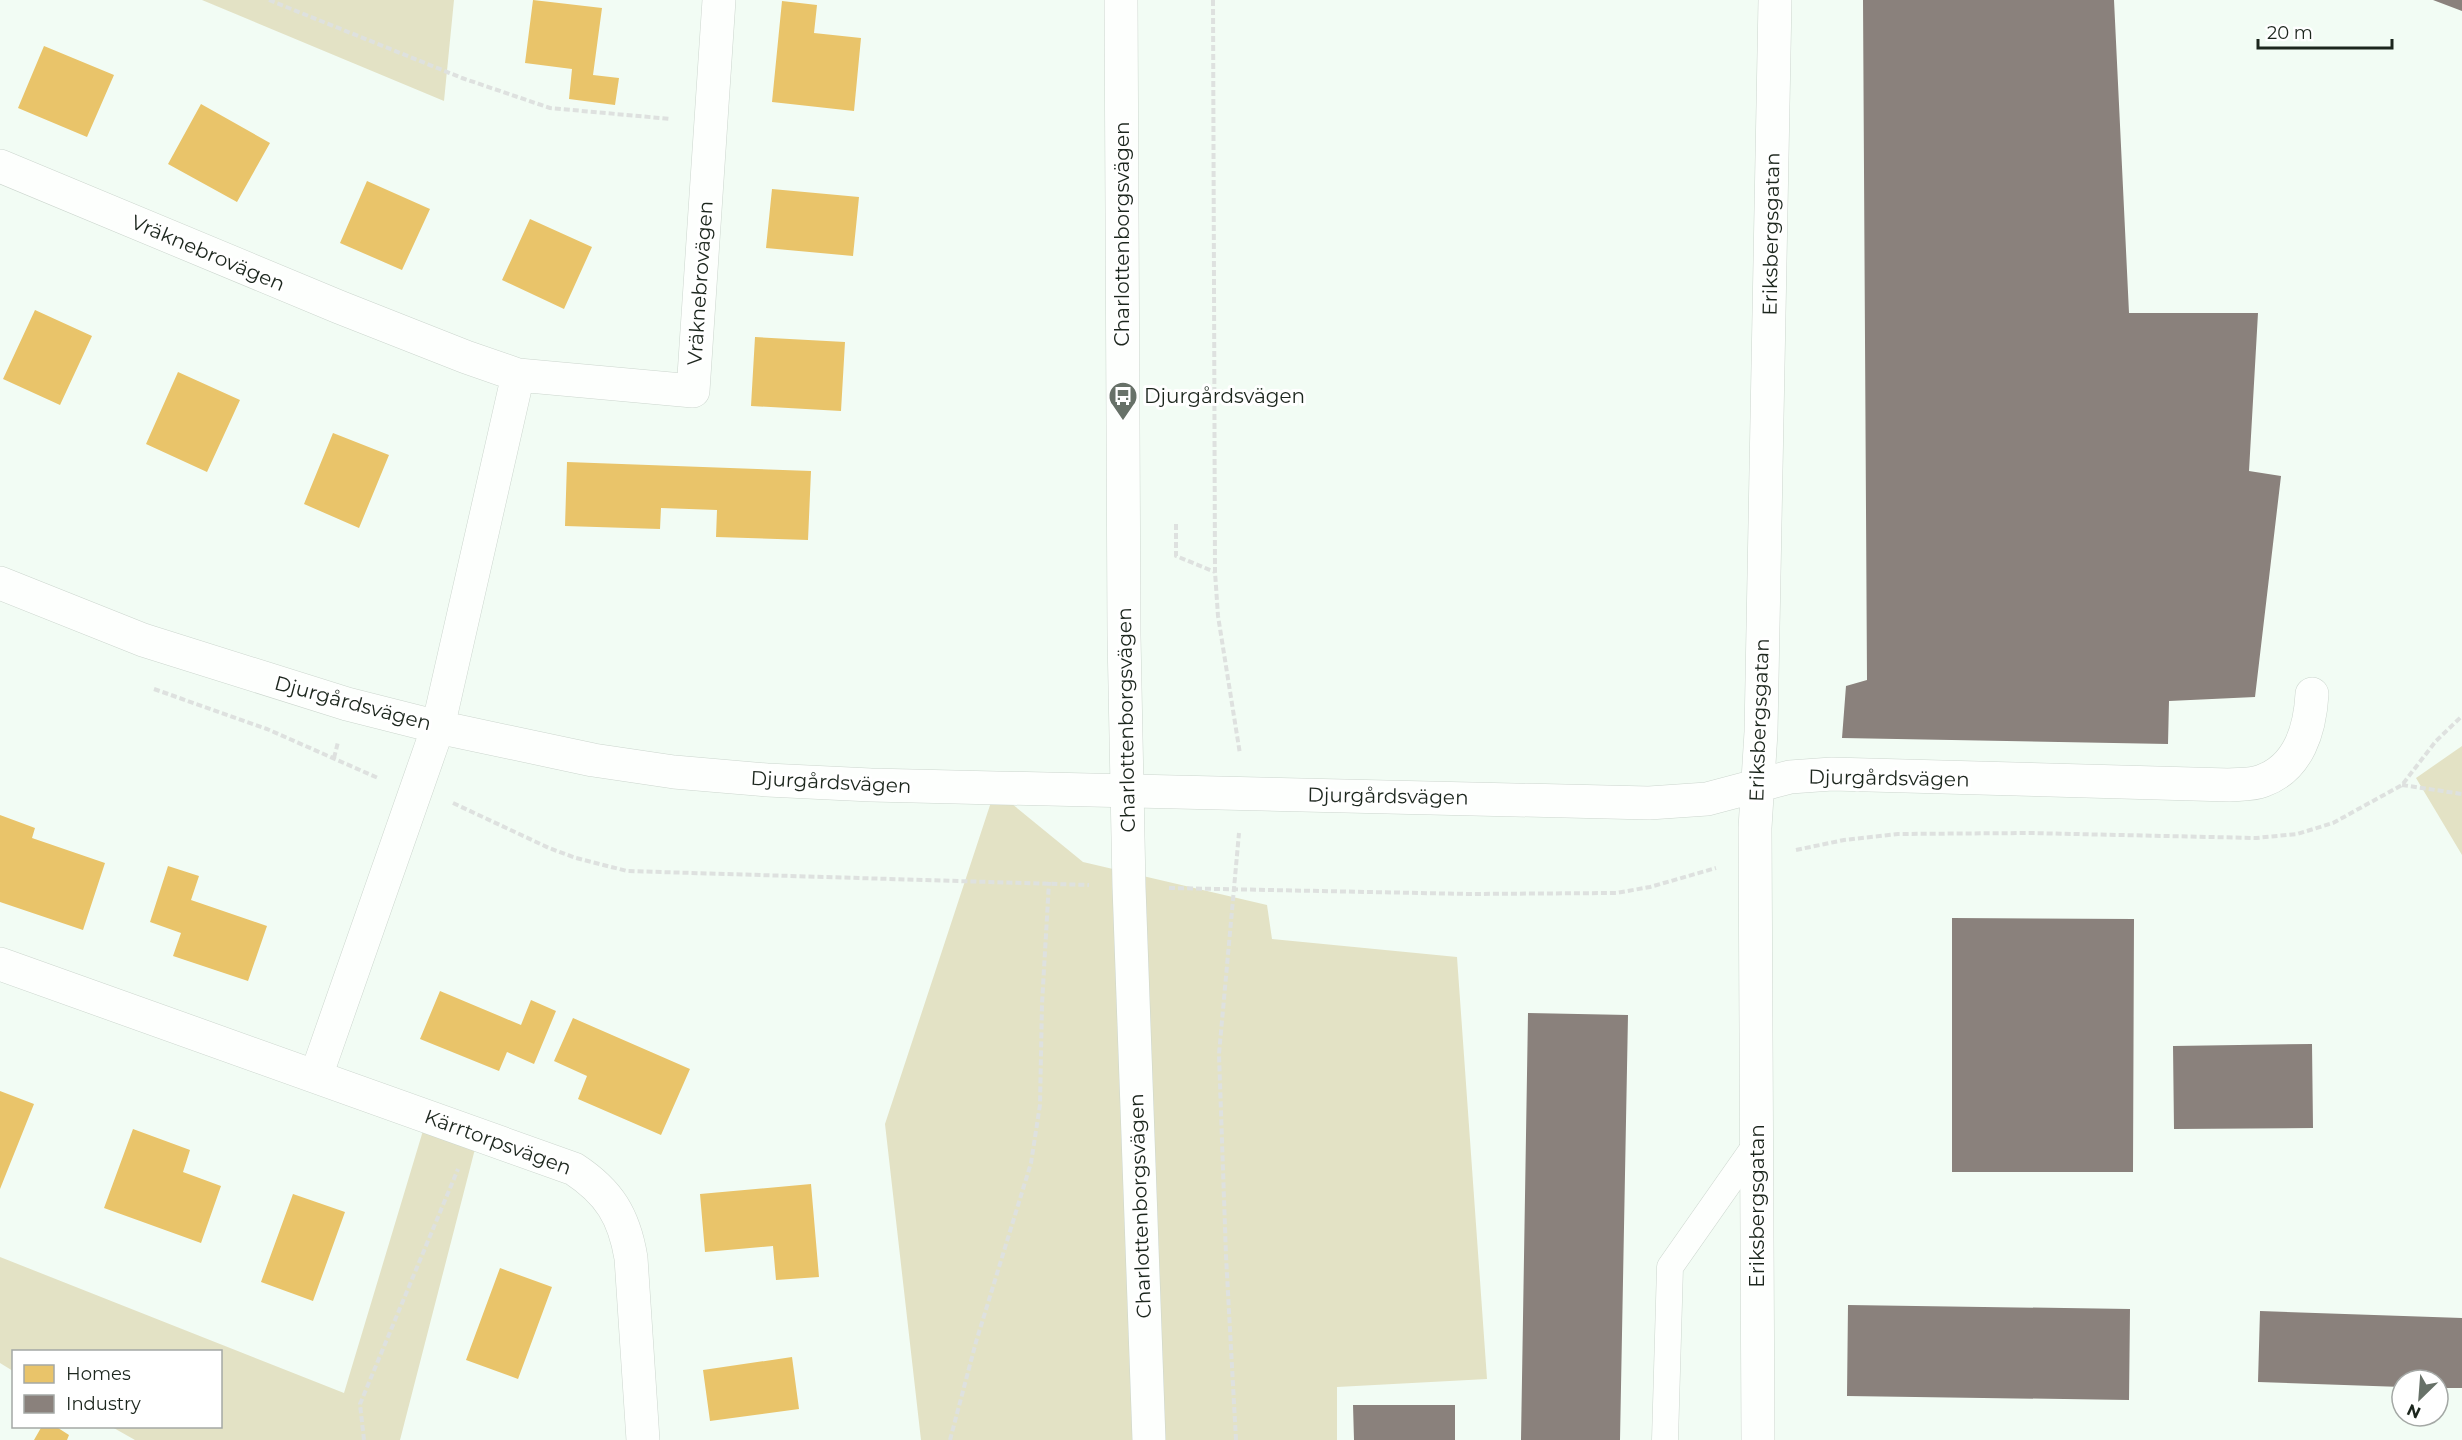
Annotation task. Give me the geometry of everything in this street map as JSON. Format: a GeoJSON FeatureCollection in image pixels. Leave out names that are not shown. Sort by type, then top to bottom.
{"type":"FeatureCollection","features":[{"type":"Feature","properties":{"kind":"street","name":"Vräknebrovägen"},"geometry":{"type":"LineString","coordinates":[[0,166],[360,315],[518,375],[693,391],[719,0]]}},
{"type":"Feature","properties":{"kind":"street","name":"Charlottenborgsvägen"},"geometry":{"type":"LineString","coordinates":[[1121,0],[1127,791],[1149,1440]]}},
{"type":"Feature","properties":{"kind":"street","name":"Eriksbergsgatan"},"geometry":{"type":"LineString","coordinates":[[1758,1440],[1755,860],[1756,786],[1761,732],[1775,0]]}},
{"type":"Feature","properties":{"kind":"street"},"geometry":{"type":"LineString","coordinates":[[316,1076],[438,727],[518,375]]}},
{"type":"Feature","properties":{"kind":"street","name":"Djurgårdsvägen"},"geometry":{"type":"LineString","coordinates":[[0,583],[143,640],[234,670],[347,704],[438,727],[593,760],[674,772],[767,780],[871,785],[1649,803],[1707,799],[1790,777],[1832,774],[2229,785],[2261,782],[2280,771],[2298,753],[2306,736],[2311,714],[2312,694]]}},
{"type":"Feature","properties":{"kind":"street","name":"Kärrtorpsvägen"},"geometry":{"type":"LineString","coordinates":[[0,964],[574,1169],[593,1182],[609,1199],[628,1238],[643,1440]]}},
{"type":"Feature","properties":{"kind":"lane"},"geometry":{"type":"LineString","coordinates":[[1665,1440],[1670,1267],[1757,1143]]}},
{"type":"Feature","properties":{"kind":"path"},"geometry":{"type":"LineString","coordinates":[[268,0],[462,78],[550,108],[711,122]]}},
{"type":"Feature","properties":{"kind":"path"},"geometry":{"type":"LineString","coordinates":[[1214,0],[1215,572],[1218,616],[1240,753],[1239,836],[1220,1053],[1226,1256],[1236,1440]]}},
{"type":"Feature","properties":{"kind":"path"},"geometry":{"type":"LineString","coordinates":[[1176,524],[1176,556],[1215,572]]}},
{"type":"Feature","properties":{"kind":"path"},"geometry":{"type":"LineString","coordinates":[[147,686],[267,729],[377,778],[451,802],[549,848],[576,858],[627,871],[818,878],[1049,882],[1040,1105],[1031,1164],[976,1342],[950,1440]]}},
{"type":"Feature","properties":{"kind":"path"},"geometry":{"type":"LineString","coordinates":[[1235,889],[1481,894],[1616,893],[1650,887],[1701,871],[1844,840],[1898,834],[2029,833],[2256,838],[2298,834],[2333,823],[2402,785],[2436,741],[2462,716]]}},
{"type":"Feature","properties":{"kind":"path"},"geometry":{"type":"LineString","coordinates":[[2402,785],[2462,794]]}},
{"type":"Feature","properties":{"kind":"path"},"geometry":{"type":"LineString","coordinates":[[364,1440],[360,1404],[473,1132]]}},
{"type":"Feature","properties":{"kind":"green space"},"geometry":{"type":"Polygon","coordinates":[[[202,0],[454,0],[444,101],[202,0]]]}},
{"type":"Feature","properties":{"kind":"green space"},"geometry":{"type":"Polygon","coordinates":[[[2462,746],[2462,855],[2416,778],[2462,746]]]}},
{"type":"Feature","properties":{"kind":"green space"},"geometry":{"type":"Polygon","coordinates":[[[995,790],[1083,862],[1267,905],[1272,939],[1457,957],[1487,1379],[1337,1387],[1337,1440],[921,1440],[885,1124],[995,790]]]}},
{"type":"Feature","properties":{"kind":"green space"},"geometry":{"type":"Polygon","coordinates":[[[425,1124],[476,1145],[400,1440],[135,1440],[114,1428],[222,1428],[222,1350],[12,1350],[12,1370],[0,1363],[0,1257],[344,1393],[425,1124]]]}},
{"type":"Feature","properties":{"kind":"building: Homes"},"geometry":{"type":"Polygon","coordinates":[[[533,0],[602,8],[593,75],[619,78],[615,105],[569,99],[572,69],[525,63],[533,0]]]}},
{"type":"Feature","properties":{"kind":"building: Homes"},"geometry":{"type":"Polygon","coordinates":[[[782,1],[817,5],[814,33],[861,38],[854,111],[772,102],[782,1]]]}},
{"type":"Feature","properties":{"kind":"building: Homes"},"geometry":{"type":"Polygon","coordinates":[[[44,46],[114,75],[87,137],[18,108],[44,46]]]}},
{"type":"Feature","properties":{"kind":"building: Homes"},"geometry":{"type":"Polygon","coordinates":[[[201,104],[270,143],[237,202],[168,164],[201,104]]]}},
{"type":"Feature","properties":{"kind":"building: Homes"},"geometry":{"type":"Polygon","coordinates":[[[367,181],[430,209],[402,270],[340,243],[367,181]]]}},
{"type":"Feature","properties":{"kind":"building: Homes"},"geometry":{"type":"Polygon","coordinates":[[[772,189],[859,197],[853,256],[766,248],[772,189]]]}},
{"type":"Feature","properties":{"kind":"building: Homes"},"geometry":{"type":"Polygon","coordinates":[[[530,219],[592,247],[564,309],[502,280],[530,219]]]}},
{"type":"Feature","properties":{"kind":"building: Homes"},"geometry":{"type":"Polygon","coordinates":[[[35,310],[92,336],[60,405],[3,379],[35,310]]]}},
{"type":"Feature","properties":{"kind":"building: Homes"},"geometry":{"type":"Polygon","coordinates":[[[755,337],[845,342],[841,411],[751,406],[755,337]]]}},
{"type":"Feature","properties":{"kind":"building: Homes"},"geometry":{"type":"Polygon","coordinates":[[[178,372],[240,400],[207,472],[146,444],[178,372]]]}},
{"type":"Feature","properties":{"kind":"building: Homes"},"geometry":{"type":"Polygon","coordinates":[[[333,433],[389,455],[359,528],[304,504],[333,433]]]}},
{"type":"Feature","properties":{"kind":"building: Homes"},"geometry":{"type":"Polygon","coordinates":[[[567,462],[811,471],[808,540],[716,537],[717,510],[661,508],[660,529],[565,526],[567,462]]]}},
{"type":"Feature","properties":{"kind":"building: Homes"},"geometry":{"type":"Polygon","coordinates":[[[0,815],[35,828],[32,838],[105,863],[83,930],[0,902],[0,815]]]}},
{"type":"Feature","properties":{"kind":"building: Homes"},"geometry":{"type":"Polygon","coordinates":[[[168,866],[199,876],[191,900],[267,926],[248,981],[173,956],[181,933],[150,922],[168,866]]]}},
{"type":"Feature","properties":{"kind":"building: Homes"},"geometry":{"type":"Polygon","coordinates":[[[440,991],[521,1025],[531,1000],[556,1011],[534,1064],[507,1052],[499,1071],[420,1039],[440,991]]]}},
{"type":"Feature","properties":{"kind":"building: Homes"},"geometry":{"type":"Polygon","coordinates":[[[573,1018],[690,1069],[661,1135],[578,1099],[587,1076],[554,1061],[573,1018]]]}},
{"type":"Feature","properties":{"kind":"building: Homes"},"geometry":{"type":"Polygon","coordinates":[[[0,1091],[34,1104],[0,1189],[0,1091]]]}},
{"type":"Feature","properties":{"kind":"building: Homes"},"geometry":{"type":"Polygon","coordinates":[[[133,1129],[190,1150],[183,1172],[221,1186],[201,1243],[104,1208],[133,1129]]]}},
{"type":"Feature","properties":{"kind":"building: Homes"},"geometry":{"type":"Polygon","coordinates":[[[811,1184],[819,1277],[776,1280],[773,1246],[705,1252],[700,1194],[811,1184]]]}},
{"type":"Feature","properties":{"kind":"building: Homes"},"geometry":{"type":"Polygon","coordinates":[[[293,1194],[345,1212],[313,1301],[261,1282],[293,1194]]]}},
{"type":"Feature","properties":{"kind":"building: Homes"},"geometry":{"type":"Polygon","coordinates":[[[500,1268],[552,1287],[518,1379],[466,1360],[500,1268]]]}},
{"type":"Feature","properties":{"kind":"building: Homes"},"geometry":{"type":"Polygon","coordinates":[[[792,1357],[799,1409],[710,1421],[703,1370],[792,1357]]]}},
{"type":"Feature","properties":{"kind":"building: Homes"},"geometry":{"type":"Polygon","coordinates":[[[41,1428],[58,1428],[69,1435],[67,1440],[34,1440],[41,1428]]]}},
{"type":"Feature","properties":{"kind":"building: Industry"},"geometry":{"type":"Polygon","coordinates":[[[1863,0],[2114,0],[2129,313],[2258,313],[2249,471],[2281,476],[2255,697],[2169,701],[2168,744],[1842,738],[1846,686],[1867,680],[1863,0]]]}},
{"type":"Feature","properties":{"kind":"building: Industry"},"geometry":{"type":"Polygon","coordinates":[[[2433,0],[2462,0],[2462,11],[2433,0]]]}},
{"type":"Feature","properties":{"kind":"building: Industry"},"geometry":{"type":"Polygon","coordinates":[[[1952,918],[2134,919],[2133,1172],[1952,1172],[1952,918]]]}},
{"type":"Feature","properties":{"kind":"building: Industry"},"geometry":{"type":"Polygon","coordinates":[[[1528,1013],[1628,1015],[1620,1440],[1521,1440],[1528,1013]]]}},
{"type":"Feature","properties":{"kind":"building: Industry"},"geometry":{"type":"Polygon","coordinates":[[[2312,1044],[2313,1128],[2174,1129],[2173,1046],[2312,1044]]]}},
{"type":"Feature","properties":{"kind":"building: Industry"},"geometry":{"type":"Polygon","coordinates":[[[1848,1305],[2130,1309],[2129,1400],[1847,1396],[1848,1305]]]}},
{"type":"Feature","properties":{"kind":"building: Industry"},"geometry":{"type":"Polygon","coordinates":[[[2260,1311],[2462,1318],[2462,1388],[2450,1388],[2450,1368],[2390,1368],[2390,1387],[2258,1382],[2260,1311]]]}},
{"type":"Feature","properties":{"kind":"building: Industry"},"geometry":{"type":"Polygon","coordinates":[[[1353,1405],[1455,1405],[1455,1440],[1354,1440],[1353,1405]]]}},
{"type":"Feature","properties":{"kind":"place","name":"Djurgårdsvägen"},"geometry":{"type":"Point","coordinates":[1123,422]}}]}
